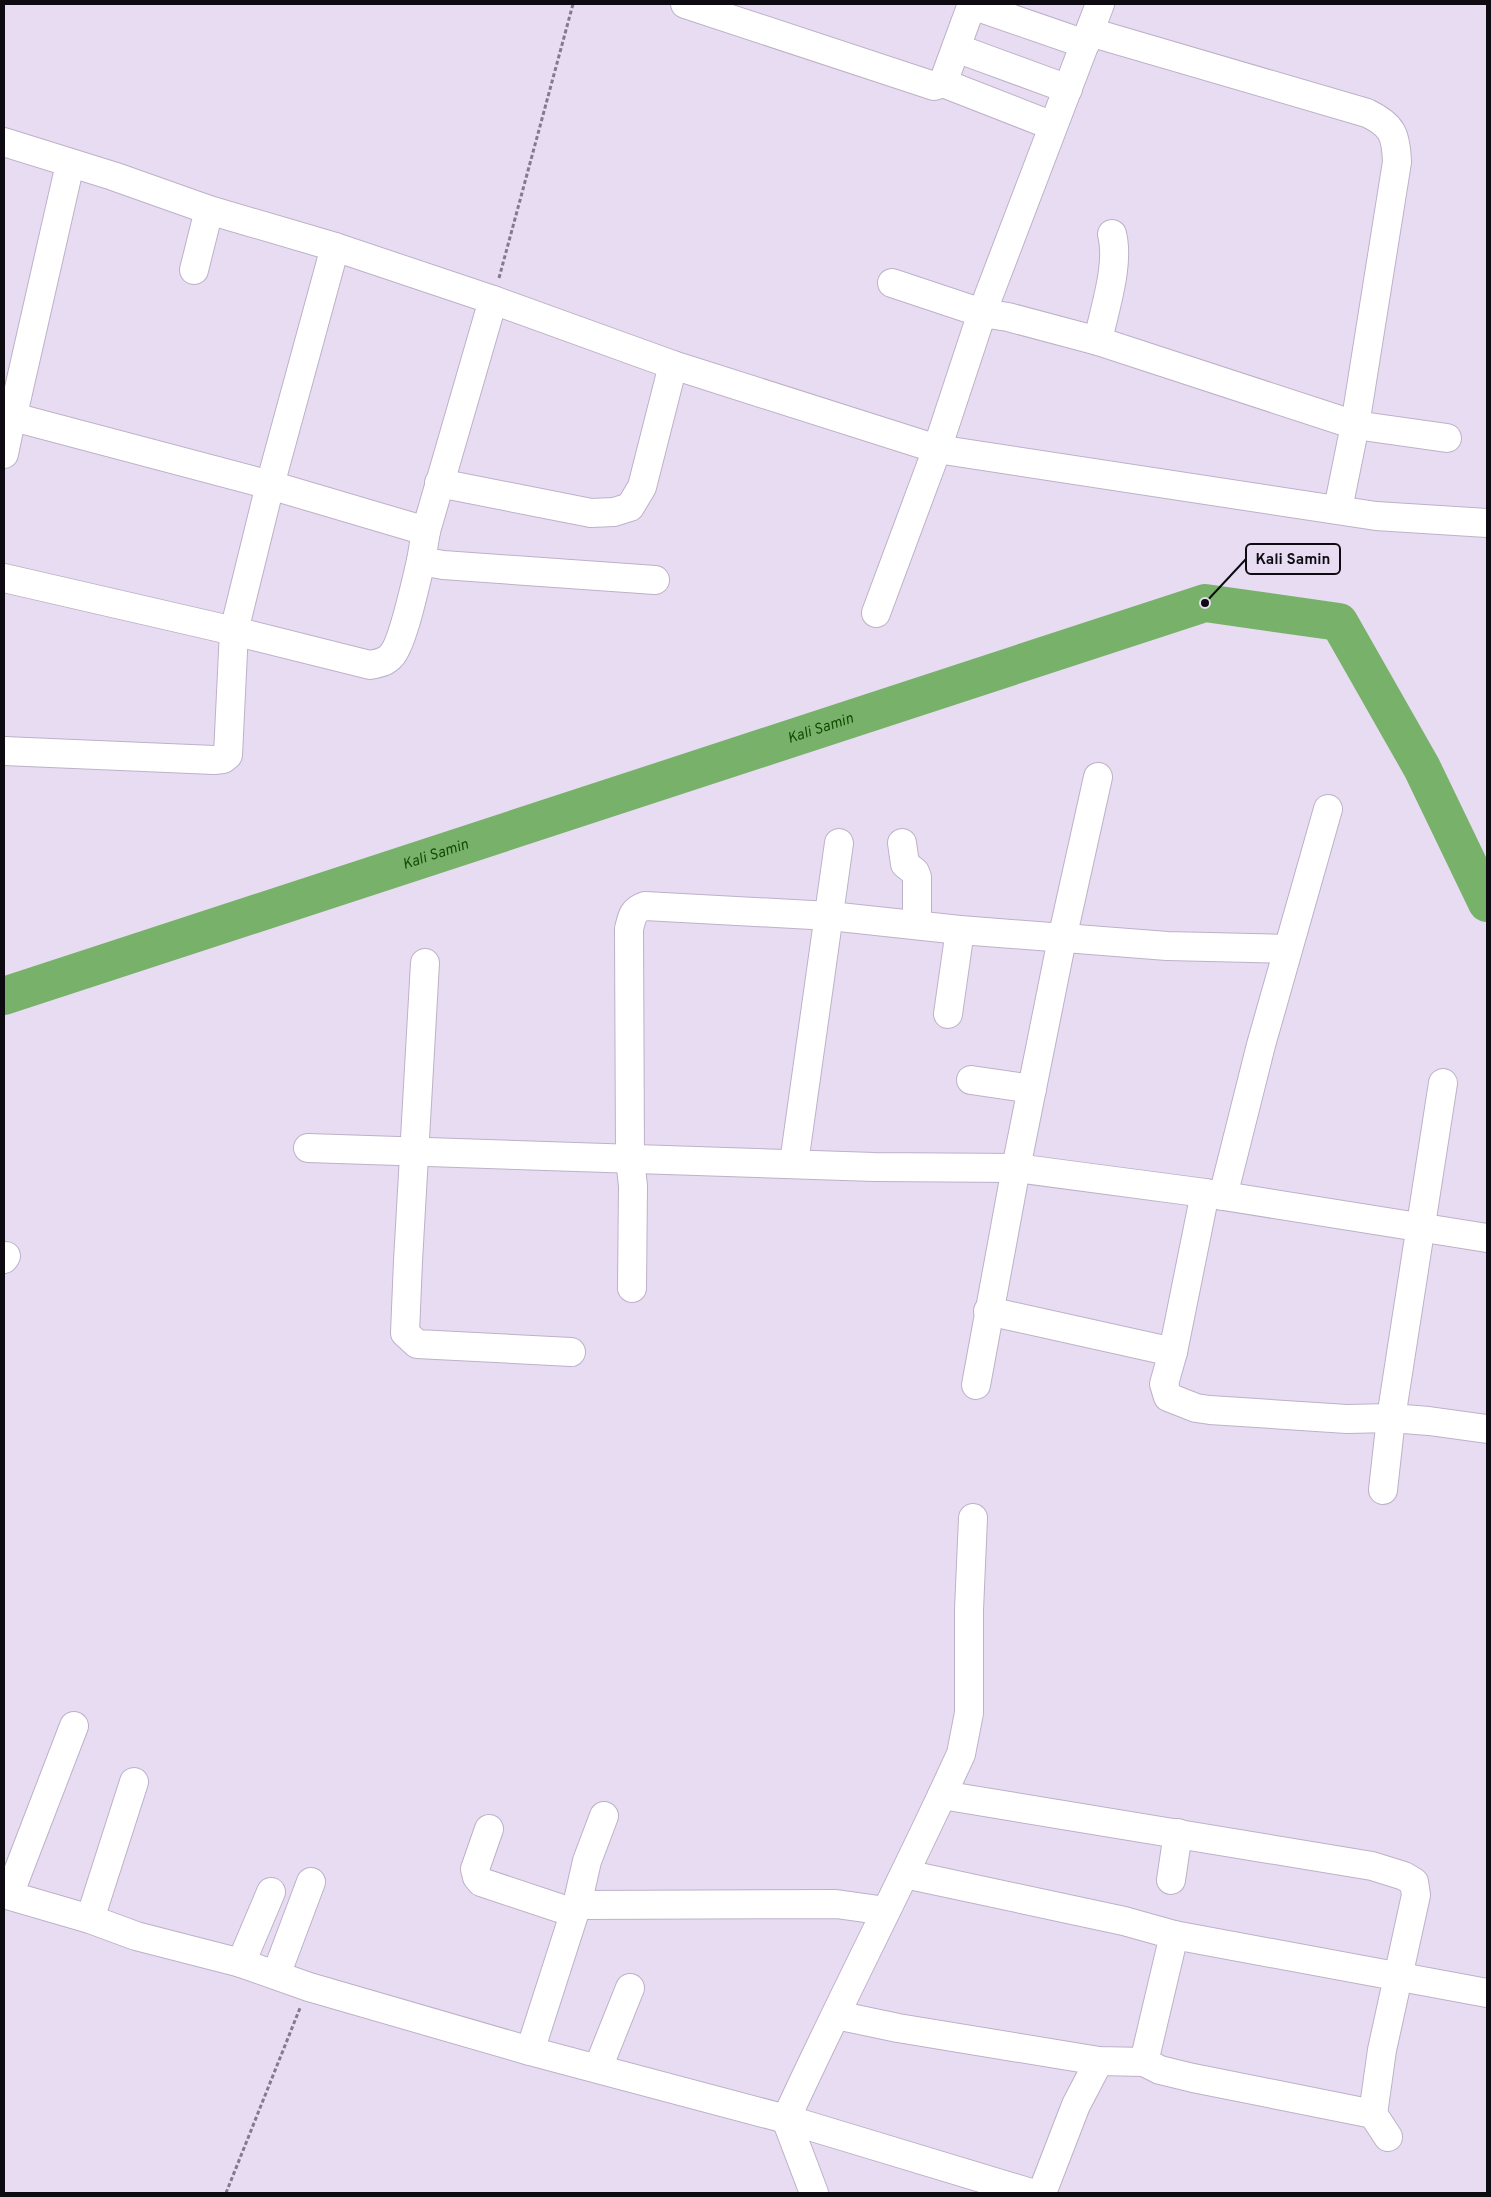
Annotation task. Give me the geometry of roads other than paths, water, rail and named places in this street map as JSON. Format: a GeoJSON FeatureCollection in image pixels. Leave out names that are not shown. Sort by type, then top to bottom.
{"type":"FeatureCollection","features":[{"type":"Feature","properties":{"kind":"street"},"geometry":{"type":"LineString","coordinates":[[685,4],[934,86],[943,83],[1053,126]]}},
{"type":"Feature","properties":{"kind":"street"},"geometry":{"type":"LineString","coordinates":[[943,83],[972,4],[1088,38],[1367,113],[1381,120],[1391,129],[1396,143],[1397,162],[1355,425],[1338,509]]}},
{"type":"Feature","properties":{"kind":"street"},"geometry":{"type":"LineString","coordinates":[[876,613],[937,449],[982,313],[1100,4]]}},
{"type":"Feature","properties":{"kind":"street"},"geometry":{"type":"LineString","coordinates":[[956,48],[1068,89]]}},
{"type":"Feature","properties":{"kind":"street"},"geometry":{"type":"LineString","coordinates":[[4,142],[113,176],[209,210],[335,247],[493,300],[672,366],[937,449],[1398,518],[1487,524]]}},
{"type":"Feature","properties":{"kind":"street"},"geometry":{"type":"LineString","coordinates":[[4,454],[11,416],[70,164]]}},
{"type":"Feature","properties":{"kind":"street"},"geometry":{"type":"LineString","coordinates":[[194,270],[209,210]]}},
{"type":"Feature","properties":{"kind":"street"},"geometry":{"type":"LineString","coordinates":[[1098,341],[1113,262],[1115,246],[1112,234]]}},
{"type":"Feature","properties":{"kind":"street"},"geometry":{"type":"LineString","coordinates":[[4,751],[223,759],[229,751],[234,631],[270,485],[335,247]]}},
{"type":"Feature","properties":{"kind":"street"},"geometry":{"type":"LineString","coordinates":[[892,283],[982,313],[1008,317],[1098,341],[1355,425],[1447,438]]}},
{"type":"Feature","properties":{"kind":"street"},"geometry":{"type":"LineString","coordinates":[[4,578],[234,631],[370,665],[384,662],[393,655],[399,640],[422,561],[426,531],[439,483],[493,300]]}},
{"type":"Feature","properties":{"kind":"street"},"geometry":{"type":"LineString","coordinates":[[439,483],[591,512],[614,512],[630,507],[642,488],[672,366]]}},
{"type":"Feature","properties":{"kind":"street"},"geometry":{"type":"LineString","coordinates":[[11,416],[270,485],[426,531]]}},
{"type":"Feature","properties":{"kind":"street"},"geometry":{"type":"LineString","coordinates":[[422,561],[443,565],[655,580]]}},
{"type":"Feature","properties":{"kind":"street"},"geometry":{"type":"LineString","coordinates":[[976,1385],[988,1311],[1003,1246],[1016,1168],[1062,939],[1098,777]]}},
{"type":"Feature","properties":{"kind":"street"},"geometry":{"type":"LineString","coordinates":[[1328,809],[1261,1045],[1214,1194],[1164,1384],[1165,1393],[1171,1399],[1196,1408],[1347,1419],[1391,1418],[1487,1429]]}},
{"type":"Feature","properties":{"kind":"street"},"geometry":{"type":"LineString","coordinates":[[902,843],[905,864],[915,872],[917,877],[917,926]]}},
{"type":"Feature","properties":{"kind":"street"},"geometry":{"type":"LineString","coordinates":[[794,1163],[839,844]]}},
{"type":"Feature","properties":{"kind":"street"},"geometry":{"type":"LineString","coordinates":[[632,1288],[633,1186],[630,1159],[629,929],[632,914],[638,908],[646,906],[830,916],[960,930],[1167,946],[1288,949]]}},
{"type":"Feature","properties":{"kind":"street"},"geometry":{"type":"LineString","coordinates":[[948,1014],[960,930]]}},
{"type":"Feature","properties":{"kind":"street"},"geometry":{"type":"LineString","coordinates":[[425,963],[406,1333],[417,1344],[571,1352]]}},
{"type":"Feature","properties":{"kind":"street"},"geometry":{"type":"LineString","coordinates":[[971,1080],[1032,1089]]}},
{"type":"Feature","properties":{"kind":"street"},"geometry":{"type":"LineString","coordinates":[[1383,1490],[1391,1418],[1443,1083]]}},
{"type":"Feature","properties":{"kind":"street"},"geometry":{"type":"LineString","coordinates":[[308,1148],[874,1167],[1016,1168],[1214,1194],[1487,1238]]}},
{"type":"Feature","properties":{"kind":"street"},"geometry":{"type":"LineString","coordinates":[[988,1311],[1173,1352]]}},
{"type":"Feature","properties":{"kind":"street"},"geometry":{"type":"LineString","coordinates":[[814,2193],[786,2120],[823,2038],[905,1874],[961,1754],[969,1714],[968,1630],[973,1518]]}},
{"type":"Feature","properties":{"kind":"street"},"geometry":{"type":"LineString","coordinates":[[74,1726],[6,1895],[90,1919],[136,1936],[241,1963],[309,1987],[530,2051],[786,2120],[1031,2193]]}},
{"type":"Feature","properties":{"kind":"street"},"geometry":{"type":"LineString","coordinates":[[90,1919],[134,1782]]}},
{"type":"Feature","properties":{"kind":"street"},"geometry":{"type":"LineString","coordinates":[[942,1795],[1372,1866],[1404,1876],[1414,1882],[1416,1895],[1382,2050],[1373,2114],[1388,2137]]}},
{"type":"Feature","properties":{"kind":"street"},"geometry":{"type":"LineString","coordinates":[[530,2051],[576,1909],[587,1860],[604,1816]]}},
{"type":"Feature","properties":{"kind":"street"},"geometry":{"type":"LineString","coordinates":[[489,1828],[474,1869],[481,1882],[576,1909],[836,1904],[886,1911]]}},
{"type":"Feature","properties":{"kind":"street"},"geometry":{"type":"LineString","coordinates":[[1171,1880],[1178,1833]]}},
{"type":"Feature","properties":{"kind":"street"},"geometry":{"type":"LineString","coordinates":[[905,1874],[1124,1921],[1174,1935],[1487,1993]]}},
{"type":"Feature","properties":{"kind":"street"},"geometry":{"type":"LineString","coordinates":[[276,1974],[311,1882]]}},
{"type":"Feature","properties":{"kind":"street"},"geometry":{"type":"LineString","coordinates":[[241,1963],[271,1892]]}},
{"type":"Feature","properties":{"kind":"street"},"geometry":{"type":"LineString","coordinates":[[1144,2062],[1174,1935]]}},
{"type":"Feature","properties":{"kind":"street"},"geometry":{"type":"LineString","coordinates":[[598,2068],[630,1988]]}},
{"type":"Feature","properties":{"kind":"street"},"geometry":{"type":"LineString","coordinates":[[836,2014],[898,2028],[1099,2061],[1144,2062],[1160,2070],[1193,2078],[1373,2114]]}},
{"type":"Feature","properties":{"kind":"street"},"geometry":{"type":"LineString","coordinates":[[1042,2193],[1076,2105],[1099,2061]]}},
{"type":"Feature","properties":{"kind":"waterway","name":"Kali Samin"},"geometry":{"type":"LineString","coordinates":[[4,996],[1205,603],[1339,622],[1422,768],[1487,903]]}},
{"type":"Feature","properties":{"kind":"place","name":"Kali Samin"},"geometry":{"type":"Point","coordinates":[1205,603]}}]}
